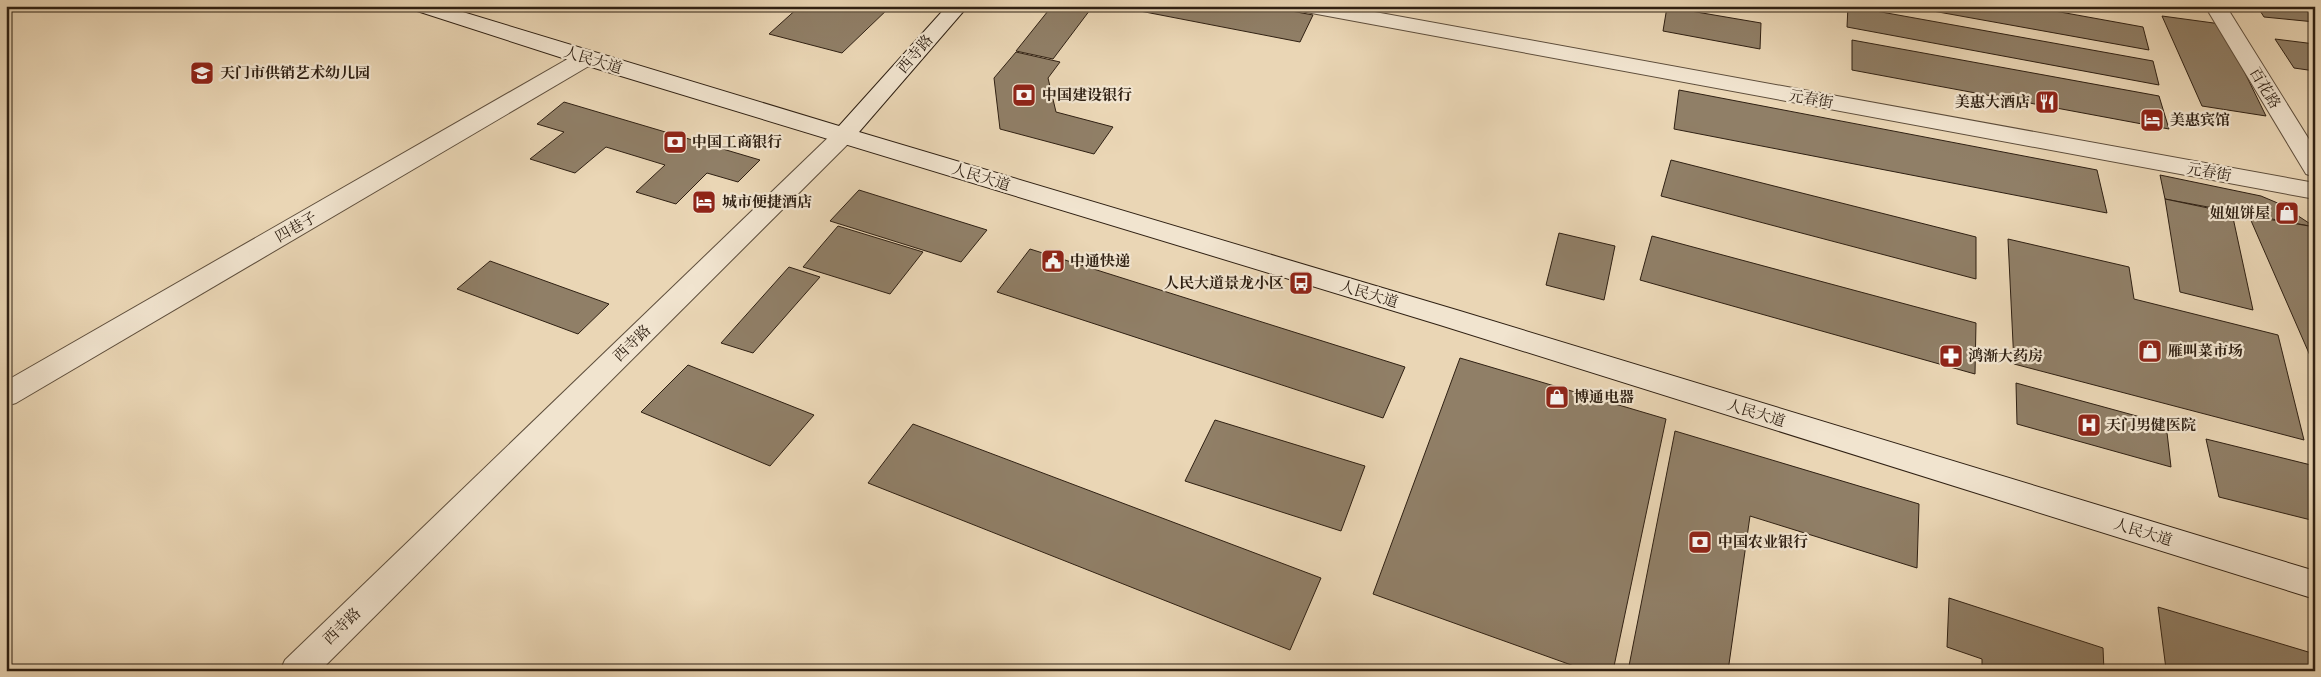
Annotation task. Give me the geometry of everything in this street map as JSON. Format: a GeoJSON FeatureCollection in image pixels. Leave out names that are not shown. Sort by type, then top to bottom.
{"type":"FeatureCollection","features":[{"type":"Feature","properties":{"kind":"main road","name":"人民大道"},"geometry":{"type":"LineString","coordinates":[[421,6],[586,58],[848,130],[2315,567]]}},
{"type":"Feature","properties":{"kind":"main road","name":"人民大道"},"geometry":{"type":"LineString","coordinates":[[459,6],[848,130],[1460,321],[2315,584]]}},
{"type":"Feature","properties":{"kind":"main road","name":"西寺路"},"geometry":{"type":"LineString","coordinates":[[296,671],[848,130],[958,6]]}},
{"type":"Feature","properties":{"kind":"main road","name":"元春街"},"geometry":{"type":"LineString","coordinates":[[1306,6],[2315,191]]}},
{"type":"Feature","properties":{"kind":"main road","name":"百花路"},"geometry":{"type":"LineString","coordinates":[[2215,6],[2315,169]]}},
{"type":"Feature","properties":{"kind":"main road","name":"四巷子"},"geometry":{"type":"LineString","coordinates":[[6,395],[586,58]]}},
{"type":"Feature","properties":{"kind":"building"},"geometry":{"type":"Polygon","coordinates":[[[800,6],[891,6],[842,53],[769,34],[800,6]]]}},
{"type":"Feature","properties":{"kind":"building"},"geometry":{"type":"Polygon","coordinates":[[[1052,6],[1093,6],[1053,59],[1016,51],[1052,6]]]}},
{"type":"Feature","properties":{"kind":"building"},"geometry":{"type":"Polygon","coordinates":[[[1114,6],[1264,6],[1313,15],[1300,42],[1114,6]]]}},
{"type":"Feature","properties":{"kind":"building"},"geometry":{"type":"Polygon","coordinates":[[[1848,6],[2153,61],[2159,85],[1847,27],[1848,6]]]}},
{"type":"Feature","properties":{"kind":"building"},"geometry":{"type":"Polygon","coordinates":[[[1905,6],[2027,6],[2143,27],[2149,50],[1905,6]]]}},
{"type":"Feature","properties":{"kind":"building"},"geometry":{"type":"Polygon","coordinates":[[[2257,6],[2315,6],[2315,22],[2264,17],[2257,6]]]}},
{"type":"Feature","properties":{"kind":"building"},"geometry":{"type":"Polygon","coordinates":[[[1667,7],[1761,23],[1760,49],[1663,31],[1667,7]]]}},
{"type":"Feature","properties":{"kind":"building"},"geometry":{"type":"Polygon","coordinates":[[[2162,16],[2221,24],[2266,116],[2202,106],[2162,16]]]}},
{"type":"Feature","properties":{"kind":"building"},"geometry":{"type":"Polygon","coordinates":[[[2275,39],[2315,44],[2315,71],[2294,68],[2275,39]]]}},
{"type":"Feature","properties":{"kind":"building"},"geometry":{"type":"Polygon","coordinates":[[[1852,40],[2159,96],[2169,129],[1852,70],[1852,40]]]}},
{"type":"Feature","properties":{"kind":"building","name":"中国建设银行"},"geometry":{"type":"Polygon","coordinates":[[[1016,52],[1060,62],[1048,78],[1056,112],[1113,127],[1094,154],[1000,129],[994,78],[1016,52]]]}},
{"type":"Feature","properties":{"kind":"building"},"geometry":{"type":"Polygon","coordinates":[[[1679,90],[2097,170],[2107,213],[1674,129],[1679,90]]]}},
{"type":"Feature","properties":{"kind":"building"},"geometry":{"type":"Polygon","coordinates":[[[564,102],[760,160],[738,182],[707,173],[676,204],[636,192],[665,165],[606,147],[575,173],[530,159],[564,132],[537,124],[564,102]]]}},
{"type":"Feature","properties":{"kind":"building"},"geometry":{"type":"Polygon","coordinates":[[[1671,160],[1976,237],[1976,279],[1661,196],[1671,160]]]}},
{"type":"Feature","properties":{"kind":"building"},"geometry":{"type":"Polygon","coordinates":[[[2160,175],[2261,196],[2280,204],[2315,227],[2165,199],[2160,175]]]}},
{"type":"Feature","properties":{"kind":"building"},"geometry":{"type":"Polygon","coordinates":[[[859,190],[987,230],[961,262],[830,221],[859,190]]]}},
{"type":"Feature","properties":{"kind":"building"},"geometry":{"type":"Polygon","coordinates":[[[2165,199],[2232,213],[2253,310],[2180,292],[2165,199]]]}},
{"type":"Feature","properties":{"kind":"building"},"geometry":{"type":"Polygon","coordinates":[[[2249,216],[2315,227],[2315,367],[2249,216]]]}},
{"type":"Feature","properties":{"kind":"building"},"geometry":{"type":"Polygon","coordinates":[[[838,226],[923,252],[890,294],[803,267],[838,226]]]}},
{"type":"Feature","properties":{"kind":"building"},"geometry":{"type":"Polygon","coordinates":[[[1559,233],[1615,246],[1604,300],[1546,285],[1559,233]]]}},
{"type":"Feature","properties":{"kind":"building"},"geometry":{"type":"Polygon","coordinates":[[[1652,236],[1976,323],[1975,374],[1640,280],[1652,236]]]}},
{"type":"Feature","properties":{"kind":"building","name":"雁叫菜市场"},"geometry":{"type":"Polygon","coordinates":[[[2008,239],[2129,267],[2134,299],[2278,335],[2304,440],[2014,364],[2008,239]]]}},
{"type":"Feature","properties":{"kind":"building"},"geometry":{"type":"Polygon","coordinates":[[[1030,249],[1405,367],[1383,418],[997,292],[1030,249]]]}},
{"type":"Feature","properties":{"kind":"building"},"geometry":{"type":"Polygon","coordinates":[[[490,261],[609,304],[578,334],[457,289],[490,261]]]}},
{"type":"Feature","properties":{"kind":"building"},"geometry":{"type":"Polygon","coordinates":[[[789,267],[820,277],[753,353],[721,343],[789,267]]]}},
{"type":"Feature","properties":{"kind":"building"},"geometry":{"type":"Polygon","coordinates":[[[1460,358],[1666,419],[1613,671],[1588,671],[1373,594],[1460,358]]]}},
{"type":"Feature","properties":{"kind":"building"},"geometry":{"type":"Polygon","coordinates":[[[688,365],[814,415],[770,466],[641,412],[688,365]]]}},
{"type":"Feature","properties":{"kind":"building"},"geometry":{"type":"Polygon","coordinates":[[[2016,383],[2166,424],[2171,467],[2017,424],[2016,383]]]}},
{"type":"Feature","properties":{"kind":"building"},"geometry":{"type":"Polygon","coordinates":[[[1215,420],[1365,466],[1341,531],[1185,481],[1215,420]]]}},
{"type":"Feature","properties":{"kind":"building"},"geometry":{"type":"Polygon","coordinates":[[[913,424],[1321,578],[1290,650],[868,483],[913,424]]]}},
{"type":"Feature","properties":{"kind":"building","name":"中国农业银行"},"geometry":{"type":"Polygon","coordinates":[[[1675,431],[1919,504],[1917,568],[1750,516],[1728,671],[1628,671],[1675,431]]]}},
{"type":"Feature","properties":{"kind":"building"},"geometry":{"type":"Polygon","coordinates":[[[2206,439],[2315,466],[2315,521],[2219,497],[2206,439]]]}},
{"type":"Feature","properties":{"kind":"building"},"geometry":{"type":"Polygon","coordinates":[[[1949,598],[2103,648],[2104,671],[1982,671],[1982,659],[1947,647],[1949,598]]]}},
{"type":"Feature","properties":{"kind":"building"},"geometry":{"type":"Polygon","coordinates":[[[2158,607],[2315,654],[2315,671],[2166,669],[2158,607]]]}},
{"type":"Feature","properties":{"kind":"place","name":"天门市供销艺术幼儿园"},"geometry":{"type":"Point","coordinates":[202,73]}},
{"type":"Feature","properties":{"kind":"place","name":"中国建设银行"},"geometry":{"type":"Point","coordinates":[1024,95]}},
{"type":"Feature","properties":{"kind":"place","name":"美惠大酒店"},"geometry":{"type":"Point","coordinates":[2047,102]}},
{"type":"Feature","properties":{"kind":"place","name":"美惠宾馆"},"geometry":{"type":"Point","coordinates":[2152,120]}},
{"type":"Feature","properties":{"kind":"place","name":"中国工商银行"},"geometry":{"type":"Point","coordinates":[675,142]}},
{"type":"Feature","properties":{"kind":"place","name":"城市便捷酒店"},"geometry":{"type":"Point","coordinates":[704,202]}},
{"type":"Feature","properties":{"kind":"place","name":"妞妞饼屋"},"geometry":{"type":"Point","coordinates":[2287,213]}},
{"type":"Feature","properties":{"kind":"place","name":"中通快递"},"geometry":{"type":"Point","coordinates":[1053,261]}},
{"type":"Feature","properties":{"kind":"place","name":"人民大道景龙小区"},"geometry":{"type":"Point","coordinates":[1301,283]}},
{"type":"Feature","properties":{"kind":"place","name":"雁叫菜市场"},"geometry":{"type":"Point","coordinates":[2150,351]}},
{"type":"Feature","properties":{"kind":"place","name":"鸿渐大药房"},"geometry":{"type":"Point","coordinates":[1951,356]}},
{"type":"Feature","properties":{"kind":"place","name":"博通电器"},"geometry":{"type":"Point","coordinates":[1557,397]}},
{"type":"Feature","properties":{"kind":"place","name":"天门男健医院"},"geometry":{"type":"Point","coordinates":[2089,425]}},
{"type":"Feature","properties":{"kind":"place","name":"中国农业银行"},"geometry":{"type":"Point","coordinates":[1700,542]}}]}
